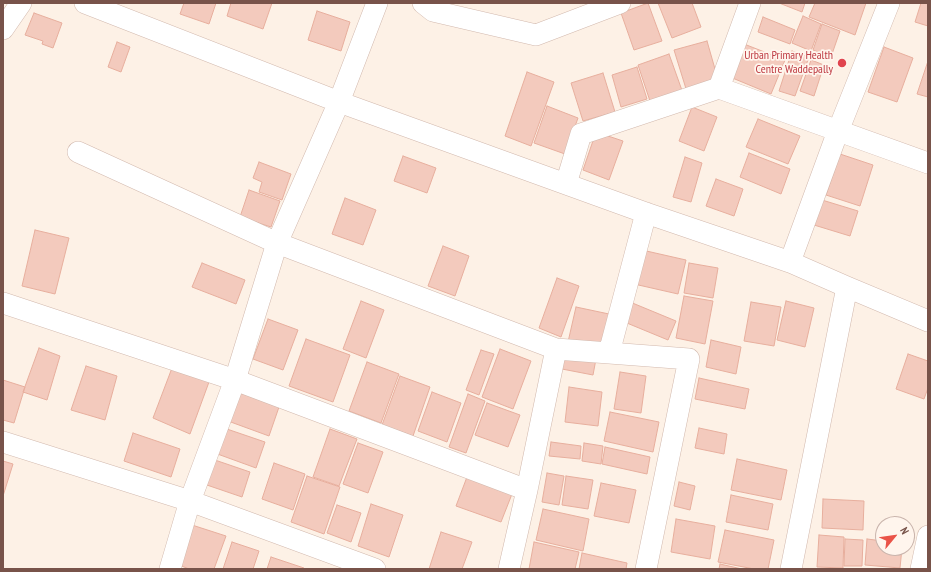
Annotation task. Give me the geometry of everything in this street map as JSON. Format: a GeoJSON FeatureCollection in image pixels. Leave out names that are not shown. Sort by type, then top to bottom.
{"type":"FeatureCollection","features":[{"type":"Feature","properties":{"kind":"street"},"geometry":{"type":"LineString","coordinates":[[3,29],[21,3]]}},
{"type":"Feature","properties":{"kind":"street"},"geometry":{"type":"LineString","coordinates":[[85,3],[339,102],[646,213],[790,262],[928,321]]}},
{"type":"Feature","properties":{"kind":"street"},"geometry":{"type":"LineString","coordinates":[[170,569],[190,501],[235,380],[277,243],[339,102],[377,3]]}},
{"type":"Feature","properties":{"kind":"street"},"geometry":{"type":"LineString","coordinates":[[423,3],[433,11],[536,35],[620,3]]}},
{"type":"Feature","properties":{"kind":"street"},"geometry":{"type":"LineString","coordinates":[[719,88],[750,3]]}},
{"type":"Feature","properties":{"kind":"street"},"geometry":{"type":"LineString","coordinates":[[790,262],[838,131],[889,3]]}},
{"type":"Feature","properties":{"kind":"street"},"geometry":{"type":"LineString","coordinates":[[566,184],[581,134],[719,88],[928,163]]}},
{"type":"Feature","properties":{"kind":"street"},"geometry":{"type":"LineString","coordinates":[[78,152],[277,243],[556,349],[689,359],[646,569]]}},
{"type":"Feature","properties":{"kind":"street"},"geometry":{"type":"LineString","coordinates":[[609,353],[646,213]]}},
{"type":"Feature","properties":{"kind":"street"},"geometry":{"type":"LineString","coordinates":[[791,569],[846,287]]}},
{"type":"Feature","properties":{"kind":"street"},"geometry":{"type":"LineString","coordinates":[[3,303],[235,380],[527,490]]}},
{"type":"Feature","properties":{"kind":"street"},"geometry":{"type":"LineString","coordinates":[[509,569],[556,349]]}},
{"type":"Feature","properties":{"kind":"street"},"geometry":{"type":"LineString","coordinates":[[3,442],[190,501],[375,569]]}},
{"type":"Feature","properties":{"kind":"street"},"geometry":{"type":"LineString","coordinates":[[921,569],[928,536]]}},
{"type":"Feature","properties":{"kind":"building"},"geometry":{"type":"Polygon","coordinates":[[[184,3],[216,3],[209,24],[180,14],[184,3]]]}},
{"type":"Feature","properties":{"kind":"building"},"geometry":{"type":"Polygon","coordinates":[[[231,3],[272,3],[263,29],[227,16],[231,3]]]}},
{"type":"Feature","properties":{"kind":"building"},"geometry":{"type":"Polygon","coordinates":[[[648,3],[662,41],[634,50],[621,13],[648,3]]]}},
{"type":"Feature","properties":{"kind":"building"},"geometry":{"type":"Polygon","coordinates":[[[658,3],[692,3],[701,27],[672,38],[658,3]]]}},
{"type":"Feature","properties":{"kind":"building"},"geometry":{"type":"Polygon","coordinates":[[[779,3],[805,3],[802,12],[779,3]]]}},
{"type":"Feature","properties":{"kind":"building"},"geometry":{"type":"Polygon","coordinates":[[[815,3],[866,3],[855,35],[809,17],[815,3]]]}},
{"type":"Feature","properties":{"kind":"building"},"geometry":{"type":"Polygon","coordinates":[[[921,3],[928,3],[928,26],[915,22],[921,3]]]}},
{"type":"Feature","properties":{"kind":"building"},"geometry":{"type":"Polygon","coordinates":[[[317,11],[350,22],[341,51],[308,40],[317,11]]]}},
{"type":"Feature","properties":{"kind":"building"},"geometry":{"type":"Polygon","coordinates":[[[34,13],[62,23],[53,48],[42,44],[43,41],[25,35],[34,13]]]}},
{"type":"Feature","properties":{"kind":"building"},"geometry":{"type":"Polygon","coordinates":[[[803,16],[821,24],[811,51],[792,43],[803,16]]]}},
{"type":"Feature","properties":{"kind":"building"},"geometry":{"type":"Polygon","coordinates":[[[763,17],[795,30],[790,44],[758,32],[763,17]]]}},
{"type":"Feature","properties":{"kind":"building"},"geometry":{"type":"Polygon","coordinates":[[[822,24],[840,31],[831,57],[813,50],[822,24]]]}},
{"type":"Feature","properties":{"kind":"building"},"geometry":{"type":"Polygon","coordinates":[[[707,41],[719,83],[687,92],[674,50],[707,41]]]}},
{"type":"Feature","properties":{"kind":"building"},"geometry":{"type":"Polygon","coordinates":[[[117,42],[130,47],[121,72],[108,67],[117,42]]]}},
{"type":"Feature","properties":{"kind":"building"},"geometry":{"type":"Polygon","coordinates":[[[744,44],[785,60],[771,94],[730,77],[744,44]]]}},
{"type":"Feature","properties":{"kind":"building"},"geometry":{"type":"Polygon","coordinates":[[[884,47],[913,58],[897,102],[868,92],[884,47]]]}},
{"type":"Feature","properties":{"kind":"building"},"geometry":{"type":"Polygon","coordinates":[[[792,51],[809,57],[795,96],[779,91],[792,51]]]}},
{"type":"Feature","properties":{"kind":"building"},"geometry":{"type":"Polygon","coordinates":[[[669,54],[684,96],[652,107],[638,65],[669,54]]]}},
{"type":"Feature","properties":{"kind":"building"},"geometry":{"type":"Polygon","coordinates":[[[811,60],[824,65],[814,96],[800,91],[811,60]]]}},
{"type":"Feature","properties":{"kind":"building"},"geometry":{"type":"Polygon","coordinates":[[[928,61],[928,97],[917,94],[928,61]]]}},
{"type":"Feature","properties":{"kind":"building"},"geometry":{"type":"Polygon","coordinates":[[[637,67],[647,99],[621,107],[612,75],[637,67]]]}},
{"type":"Feature","properties":{"kind":"building"},"geometry":{"type":"Polygon","coordinates":[[[527,72],[554,82],[531,146],[505,136],[527,72]]]}},
{"type":"Feature","properties":{"kind":"building"},"geometry":{"type":"Polygon","coordinates":[[[603,73],[615,112],[583,121],[571,83],[603,73]]]}},
{"type":"Feature","properties":{"kind":"building"},"geometry":{"type":"Polygon","coordinates":[[[547,106],[578,118],[565,154],[534,143],[547,106]]]}},
{"type":"Feature","properties":{"kind":"building"},"geometry":{"type":"Polygon","coordinates":[[[692,107],[717,117],[704,151],[679,141],[692,107]]]}},
{"type":"Feature","properties":{"kind":"building"},"geometry":{"type":"Polygon","coordinates":[[[758,119],[800,136],[788,164],[746,147],[758,119]]]}},
{"type":"Feature","properties":{"kind":"building"},"geometry":{"type":"Polygon","coordinates":[[[596,132],[623,141],[609,180],[583,170],[596,132]]]}},
{"type":"Feature","properties":{"kind":"building"},"geometry":{"type":"Polygon","coordinates":[[[749,153],[790,169],[781,194],[740,177],[749,153]]]}},
{"type":"Feature","properties":{"kind":"building"},"geometry":{"type":"Polygon","coordinates":[[[840,154],[873,165],[860,206],[826,195],[840,154]]]}},
{"type":"Feature","properties":{"kind":"building"},"geometry":{"type":"Polygon","coordinates":[[[403,156],[436,168],[427,193],[394,181],[403,156]]]}},
{"type":"Feature","properties":{"kind":"building"},"geometry":{"type":"Polygon","coordinates":[[[685,157],[702,163],[691,202],[673,197],[685,157]]]}},
{"type":"Feature","properties":{"kind":"building"},"geometry":{"type":"Polygon","coordinates":[[[259,162],[291,174],[282,200],[259,192],[262,182],[253,178],[259,162]]]}},
{"type":"Feature","properties":{"kind":"building"},"geometry":{"type":"Polygon","coordinates":[[[716,179],[743,189],[734,216],[706,206],[716,179]]]}},
{"type":"Feature","properties":{"kind":"building"},"geometry":{"type":"Polygon","coordinates":[[[249,190],[280,201],[271,227],[240,217],[249,190]]]}},
{"type":"Feature","properties":{"kind":"building"},"geometry":{"type":"Polygon","coordinates":[[[345,198],[376,210],[363,245],[332,234],[345,198]]]}},
{"type":"Feature","properties":{"kind":"building"},"geometry":{"type":"Polygon","coordinates":[[[822,200],[858,211],[850,236],[814,225],[822,200]]]}},
{"type":"Feature","properties":{"kind":"building"},"geometry":{"type":"Polygon","coordinates":[[[35,230],[69,238],[55,294],[22,286],[35,230]]]}},
{"type":"Feature","properties":{"kind":"building"},"geometry":{"type":"Polygon","coordinates":[[[443,246],[469,256],[455,296],[428,286],[443,246]]]}},
{"type":"Feature","properties":{"kind":"building"},"geometry":{"type":"Polygon","coordinates":[[[642,250],[686,260],[678,294],[634,284],[642,250]]]}},
{"type":"Feature","properties":{"kind":"building"},"geometry":{"type":"Polygon","coordinates":[[[202,263],[245,280],[236,304],[192,287],[202,263]]]}},
{"type":"Feature","properties":{"kind":"building"},"geometry":{"type":"Polygon","coordinates":[[[689,263],[718,268],[713,298],[684,293],[689,263]]]}},
{"type":"Feature","properties":{"kind":"building"},"geometry":{"type":"Polygon","coordinates":[[[557,278],[579,286],[561,337],[539,328],[557,278]]]}},
{"type":"Feature","properties":{"kind":"building"},"geometry":{"type":"Polygon","coordinates":[[[684,296],[713,301],[705,344],[676,338],[684,296]]]}},
{"type":"Feature","properties":{"kind":"building"},"geometry":{"type":"Polygon","coordinates":[[[361,301],[384,310],[366,358],[343,349],[361,301]]]}},
{"type":"Feature","properties":{"kind":"building"},"geometry":{"type":"Polygon","coordinates":[[[786,301],[814,308],[805,347],[777,340],[786,301]]]}},
{"type":"Feature","properties":{"kind":"building"},"geometry":{"type":"Polygon","coordinates":[[[630,302],[676,321],[668,340],[622,321],[630,302]]]}},
{"type":"Feature","properties":{"kind":"building"},"geometry":{"type":"Polygon","coordinates":[[[751,302],[781,307],[774,346],[744,341],[751,302]]]}},
{"type":"Feature","properties":{"kind":"building"},"geometry":{"type":"Polygon","coordinates":[[[576,307],[609,314],[602,349],[568,342],[576,307]]]}},
{"type":"Feature","properties":{"kind":"building"},"geometry":{"type":"Polygon","coordinates":[[[268,319],[298,330],[283,370],[253,359],[268,319]]]}},
{"type":"Feature","properties":{"kind":"building"},"geometry":{"type":"Polygon","coordinates":[[[306,339],[350,355],[333,402],[289,386],[306,339]]]}},
{"type":"Feature","properties":{"kind":"building"},"geometry":{"type":"Polygon","coordinates":[[[711,340],[741,347],[736,374],[706,367],[711,340]]]}},
{"type":"Feature","properties":{"kind":"building"},"geometry":{"type":"Polygon","coordinates":[[[39,348],[60,356],[47,400],[23,392],[39,348]]]}},
{"type":"Feature","properties":{"kind":"building"},"geometry":{"type":"Polygon","coordinates":[[[500,349],[531,361],[513,409],[482,397],[500,349]]]}},
{"type":"Feature","properties":{"kind":"building"},"geometry":{"type":"Polygon","coordinates":[[[481,350],[494,354],[479,395],[466,390],[481,350]]]}},
{"type":"Feature","properties":{"kind":"building"},"geometry":{"type":"Polygon","coordinates":[[[565,352],[596,359],[593,375],[562,369],[565,352]]]}},
{"type":"Feature","properties":{"kind":"building"},"geometry":{"type":"Polygon","coordinates":[[[908,354],[928,361],[928,388],[924,399],[896,389],[908,354]]]}},
{"type":"Feature","properties":{"kind":"building"},"geometry":{"type":"Polygon","coordinates":[[[367,362],[399,374],[381,423],[349,411],[367,362]]]}},
{"type":"Feature","properties":{"kind":"building"},"geometry":{"type":"Polygon","coordinates":[[[86,366],[117,376],[105,420],[71,410],[86,366]]]}},
{"type":"Feature","properties":{"kind":"building"},"geometry":{"type":"Polygon","coordinates":[[[172,368],[209,382],[190,434],[153,418],[172,368]]]}},
{"type":"Feature","properties":{"kind":"building"},"geometry":{"type":"Polygon","coordinates":[[[620,372],[646,376],[641,413],[614,409],[620,372]]]}},
{"type":"Feature","properties":{"kind":"building"},"geometry":{"type":"Polygon","coordinates":[[[400,376],[430,387],[413,436],[382,425],[400,376]]]}},
{"type":"Feature","properties":{"kind":"building"},"geometry":{"type":"Polygon","coordinates":[[[699,378],[749,389],[745,409],[695,399],[699,378]]]}},
{"type":"Feature","properties":{"kind":"building"},"geometry":{"type":"Polygon","coordinates":[[[3,380],[25,387],[14,423],[3,420],[3,380]]]}},
{"type":"Feature","properties":{"kind":"building"},"geometry":{"type":"Polygon","coordinates":[[[569,387],[602,392],[598,426],[565,422],[569,387]]]}},
{"type":"Feature","properties":{"kind":"building"},"geometry":{"type":"Polygon","coordinates":[[[238,392],[279,407],[269,436],[228,421],[238,392]]]}},
{"type":"Feature","properties":{"kind":"building"},"geometry":{"type":"Polygon","coordinates":[[[432,392],[461,403],[447,442],[418,431],[432,392]]]}},
{"type":"Feature","properties":{"kind":"building"},"geometry":{"type":"Polygon","coordinates":[[[468,394],[485,401],[466,453],[449,447],[468,394]]]}},
{"type":"Feature","properties":{"kind":"building"},"geometry":{"type":"Polygon","coordinates":[[[487,403],[520,415],[508,447],[475,435],[487,403]]]}},
{"type":"Feature","properties":{"kind":"building"},"geometry":{"type":"Polygon","coordinates":[[[610,412],[659,422],[653,452],[604,441],[610,412]]]}},
{"type":"Feature","properties":{"kind":"building"},"geometry":{"type":"Polygon","coordinates":[[[221,427],[265,442],[256,468],[212,452],[221,427]]]}},
{"type":"Feature","properties":{"kind":"building"},"geometry":{"type":"Polygon","coordinates":[[[699,428],[727,434],[724,454],[695,448],[699,428]]]}},
{"type":"Feature","properties":{"kind":"building"},"geometry":{"type":"Polygon","coordinates":[[[330,429],[357,439],[339,486],[313,477],[330,429]]]}},
{"type":"Feature","properties":{"kind":"building"},"geometry":{"type":"Polygon","coordinates":[[[133,433],[180,449],[171,477],[124,461],[133,433]]]}},
{"type":"Feature","properties":{"kind":"building"},"geometry":{"type":"Polygon","coordinates":[[[551,442],[581,446],[580,459],[549,456],[551,442]]]}},
{"type":"Feature","properties":{"kind":"building"},"geometry":{"type":"Polygon","coordinates":[[[358,443],[383,452],[368,493],[343,484],[358,443]]]}},
{"type":"Feature","properties":{"kind":"building"},"geometry":{"type":"Polygon","coordinates":[[[584,443],[603,446],[601,464],[582,461],[584,443]]]}},
{"type":"Feature","properties":{"kind":"building"},"geometry":{"type":"Polygon","coordinates":[[[605,447],[650,457],[647,474],[602,464],[605,447]]]}},
{"type":"Feature","properties":{"kind":"building"},"geometry":{"type":"Polygon","coordinates":[[[209,458],[250,472],[242,497],[201,483],[209,458]]]}},
{"type":"Feature","properties":{"kind":"building"},"geometry":{"type":"Polygon","coordinates":[[[737,459],[787,470],[781,500],[731,490],[737,459]]]}},
{"type":"Feature","properties":{"kind":"building"},"geometry":{"type":"Polygon","coordinates":[[[3,461],[13,464],[3,496],[3,461]]]}},
{"type":"Feature","properties":{"kind":"building"},"geometry":{"type":"Polygon","coordinates":[[[274,463],[305,474],[293,510],[262,499],[274,463]]]}},
{"type":"Feature","properties":{"kind":"building"},"geometry":{"type":"Polygon","coordinates":[[[547,473],[564,476],[559,505],[542,502],[547,473]]]}},
{"type":"Feature","properties":{"kind":"building"},"geometry":{"type":"Polygon","coordinates":[[[307,476],[340,487],[324,534],[291,522],[307,476]]]}},
{"type":"Feature","properties":{"kind":"building"},"geometry":{"type":"Polygon","coordinates":[[[566,476],[593,480],[588,509],[562,505],[566,476]]]}},
{"type":"Feature","properties":{"kind":"building"},"geometry":{"type":"Polygon","coordinates":[[[467,477],[512,494],[501,522],[456,506],[467,477]]]}},
{"type":"Feature","properties":{"kind":"building"},"geometry":{"type":"Polygon","coordinates":[[[679,482],[695,486],[690,510],[674,506],[679,482]]]}},
{"type":"Feature","properties":{"kind":"building"},"geometry":{"type":"Polygon","coordinates":[[[601,483],[636,490],[629,523],[594,516],[601,483]]]}},
{"type":"Feature","properties":{"kind":"building"},"geometry":{"type":"Polygon","coordinates":[[[731,495],[773,504],[768,530],[726,522],[731,495]]]}},
{"type":"Feature","properties":{"kind":"building"},"geometry":{"type":"Polygon","coordinates":[[[823,499],[864,501],[863,530],[822,528],[823,499]]]}},
{"type":"Feature","properties":{"kind":"building"},"geometry":{"type":"Polygon","coordinates":[[[371,504],[403,515],[389,557],[358,546],[371,504]]]}},
{"type":"Feature","properties":{"kind":"building"},"geometry":{"type":"Polygon","coordinates":[[[337,505],[361,513],[351,542],[327,533],[337,505]]]}},
{"type":"Feature","properties":{"kind":"building"},"geometry":{"type":"Polygon","coordinates":[[[543,509],[589,519],[583,551],[536,540],[543,509]]]}},
{"type":"Feature","properties":{"kind":"building"},"geometry":{"type":"Polygon","coordinates":[[[676,519],[715,526],[710,559],[671,552],[676,519]]]}},
{"type":"Feature","properties":{"kind":"building"},"geometry":{"type":"Polygon","coordinates":[[[192,525],[226,536],[214,569],[189,569],[179,565],[192,525]]]}},
{"type":"Feature","properties":{"kind":"building"},"geometry":{"type":"Polygon","coordinates":[[[725,530],[774,540],[768,569],[754,569],[718,562],[725,530]]]}},
{"type":"Feature","properties":{"kind":"building"},"geometry":{"type":"Polygon","coordinates":[[[441,532],[472,542],[462,569],[429,569],[441,532]]]}},
{"type":"Feature","properties":{"kind":"building"},"geometry":{"type":"Polygon","coordinates":[[[819,535],[844,537],[843,568],[817,567],[819,535]]]}},
{"type":"Feature","properties":{"kind":"building"},"geometry":{"type":"Polygon","coordinates":[[[845,539],[863,540],[862,566],[844,566],[845,539]]]}},
{"type":"Feature","properties":{"kind":"building"},"geometry":{"type":"Polygon","coordinates":[[[867,539],[875,540],[875,556],[901,556],[900,568],[865,565],[867,539]]]}},
{"type":"Feature","properties":{"kind":"building"},"geometry":{"type":"Polygon","coordinates":[[[232,542],[259,551],[253,569],[223,569],[232,542]]]}},
{"type":"Feature","properties":{"kind":"building"},"geometry":{"type":"Polygon","coordinates":[[[534,542],[579,552],[575,569],[529,569],[534,542]]]}},
{"type":"Feature","properties":{"kind":"building"},"geometry":{"type":"Polygon","coordinates":[[[582,553],[627,563],[626,569],[579,569],[582,553]]]}},
{"type":"Feature","properties":{"kind":"building"},"geometry":{"type":"Polygon","coordinates":[[[271,557],[304,568],[267,569],[271,557]]]}},
{"type":"Feature","properties":{"kind":"building"},"geometry":{"type":"Polygon","coordinates":[[[720,564],[742,569],[719,569],[720,564]]]}},
{"type":"Feature","properties":{"kind":"place","name":"Urban Primary Health Centre Waddepally"},"geometry":{"type":"Point","coordinates":[842,63]}}]}
